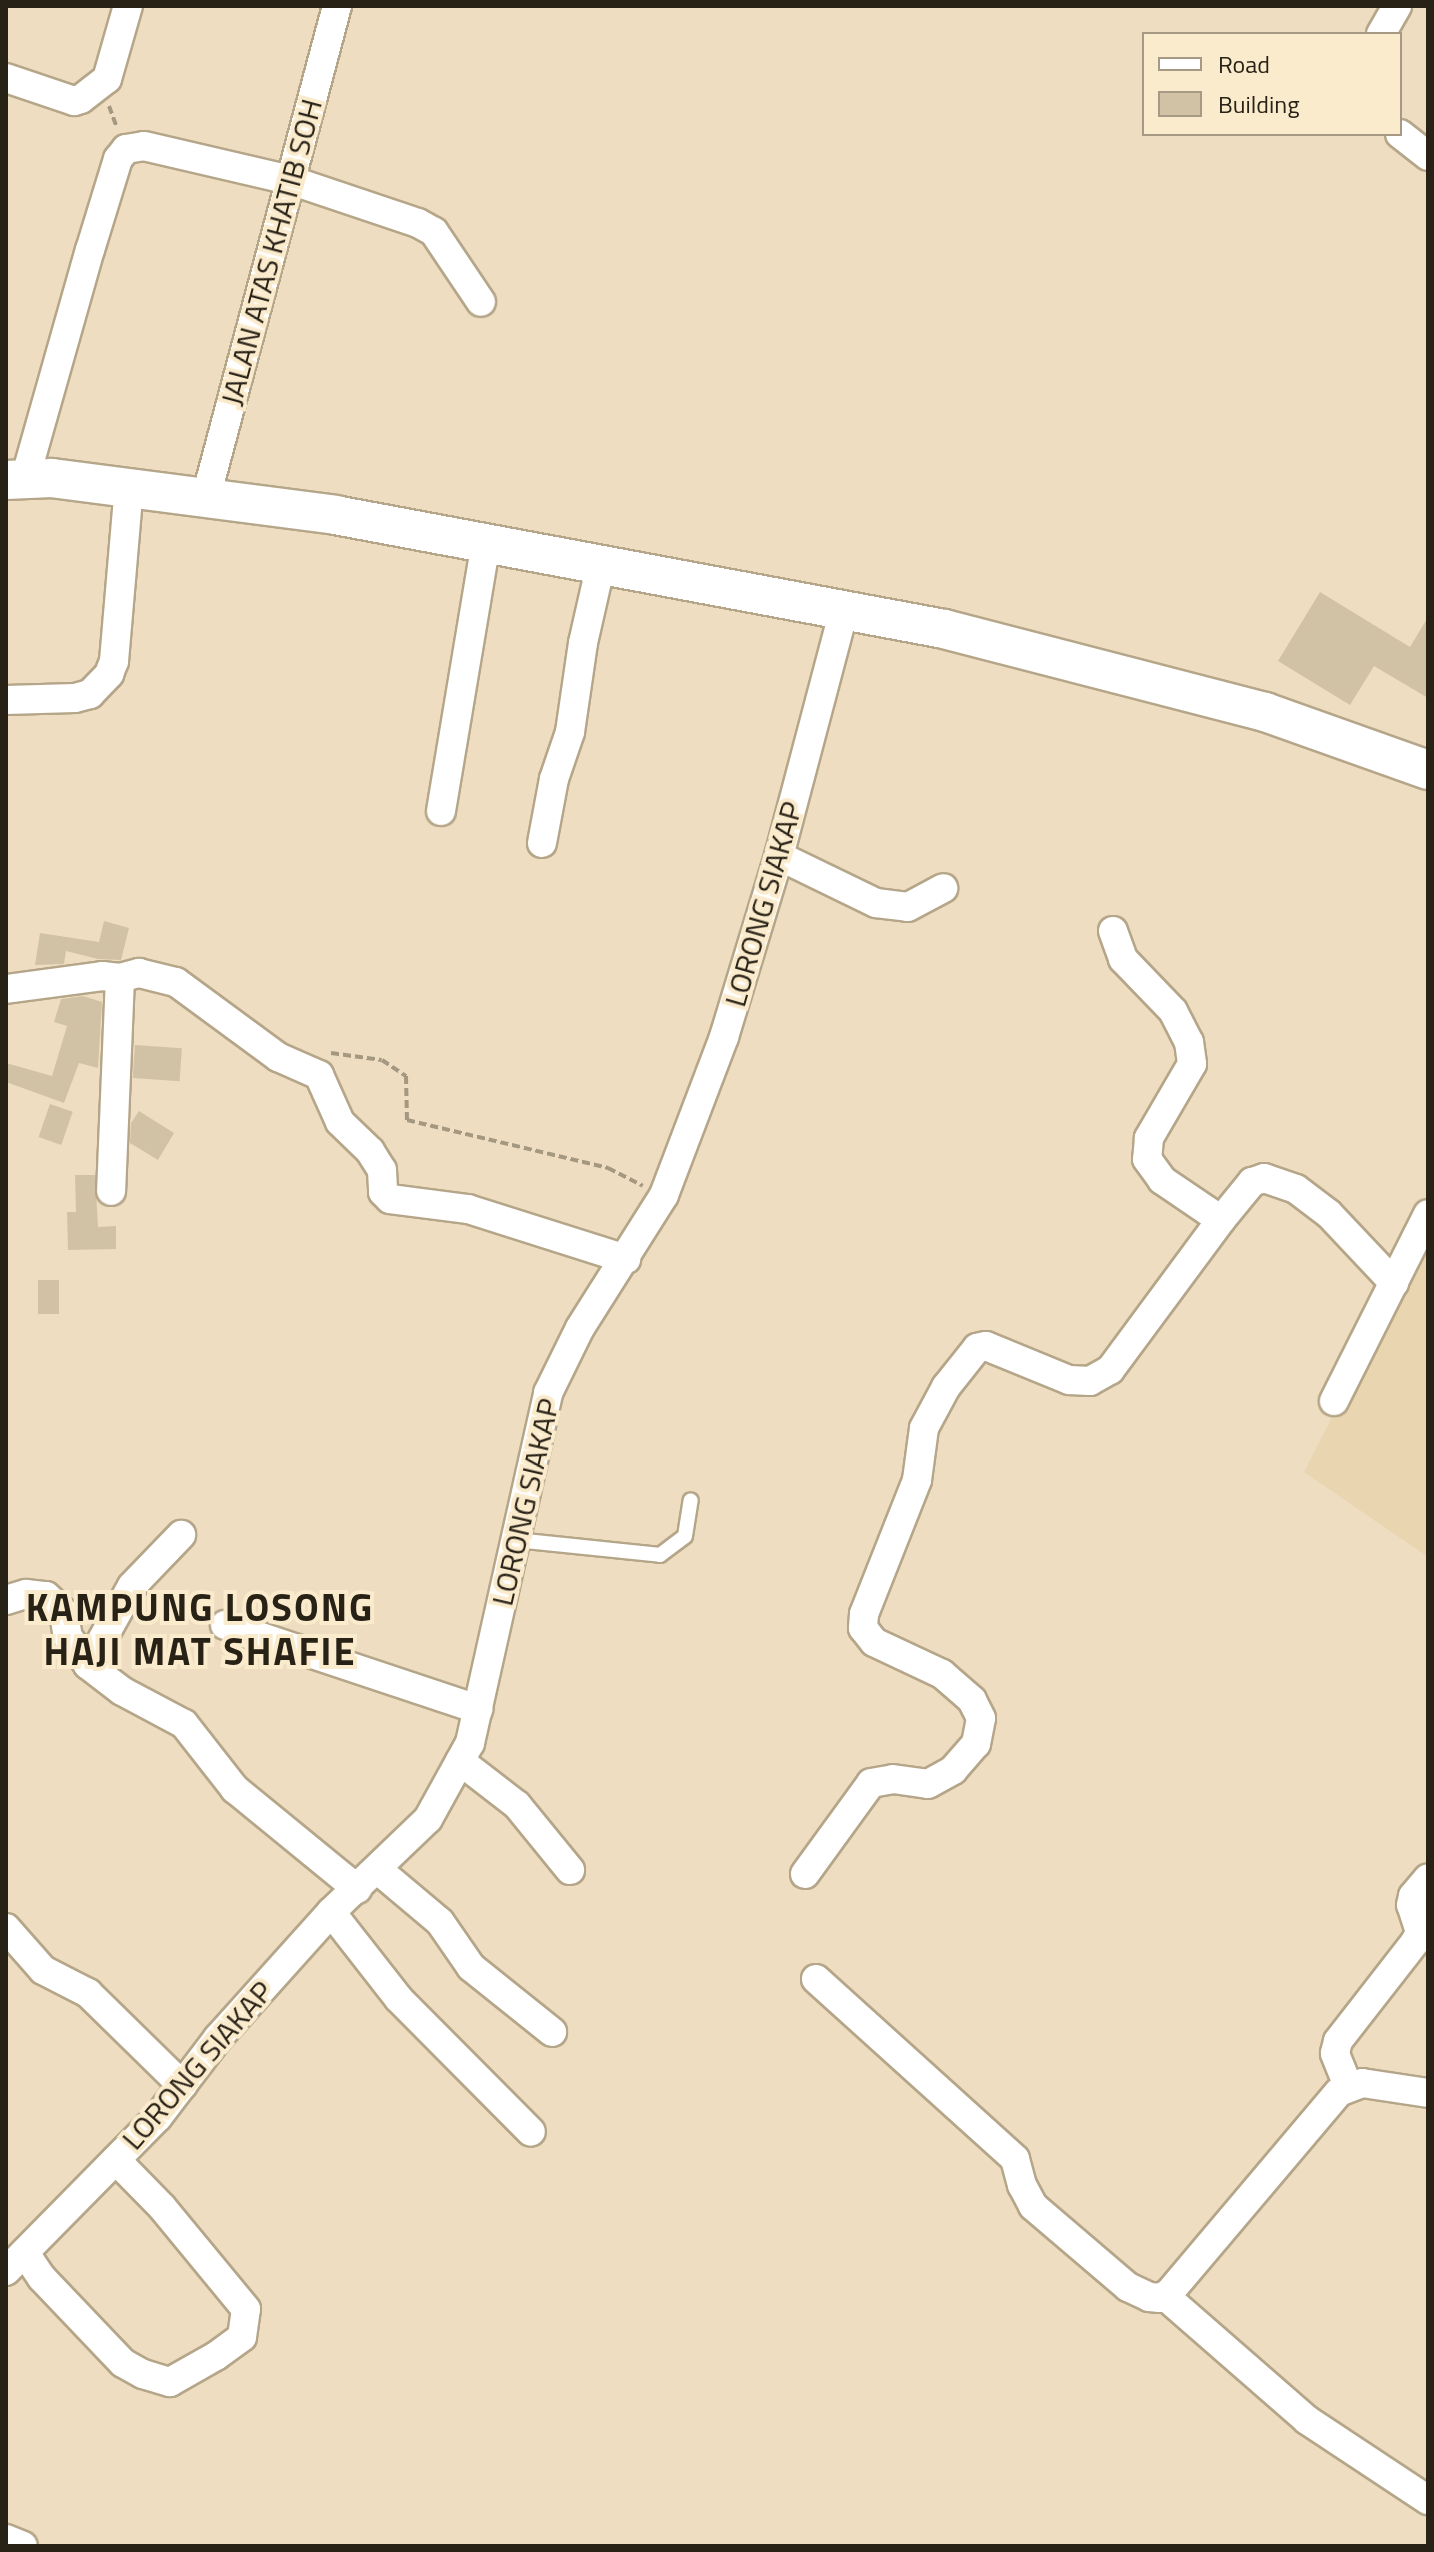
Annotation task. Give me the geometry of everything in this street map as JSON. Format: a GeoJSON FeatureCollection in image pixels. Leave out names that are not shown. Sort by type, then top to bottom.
{"type":"FeatureCollection","features":[{"type":"Feature","properties":{"kind":"street"},"geometry":{"type":"LineString","coordinates":[[6,78],[74,101],[101,86],[107,79],[128,6]]}},
{"type":"Feature","properties":{"kind":"street","name":"JALAN ATAS KHATIB SOH"},"geometry":{"type":"LineString","coordinates":[[206,497],[337,6]]}},
{"type":"Feature","properties":{"kind":"street"},"geometry":{"type":"LineString","coordinates":[[1382,32],[1397,6]]}},
{"type":"Feature","properties":{"kind":"street"},"geometry":{"type":"LineString","coordinates":[[1402,136],[1428,156]]}},
{"type":"Feature","properties":{"kind":"street"},"geometry":{"type":"LineString","coordinates":[[481,302],[434,232],[418,223],[290,180],[144,146],[126,149],[118,159],[16,480],[52,478],[335,515],[944,629],[1265,712],[1428,770]]}},
{"type":"Feature","properties":{"kind":"street"},"geometry":{"type":"LineString","coordinates":[[6,700],[75,698],[90,694],[109,674],[114,661],[129,487]]}},
{"type":"Feature","properties":{"kind":"street"},"geometry":{"type":"LineString","coordinates":[[441,811],[486,543]]}},
{"type":"Feature","properties":{"kind":"street"},"geometry":{"type":"LineString","coordinates":[[542,843],[554,779],[570,732],[583,643],[601,564]]}},
{"type":"Feature","properties":{"kind":"street","name":"LORONG SIAKAP"},"geometry":{"type":"LineString","coordinates":[[15,2262],[158,2117],[218,2038],[331,1912],[428,1819],[470,1743],[548,1393],[580,1328],[664,1195],[724,1037],[779,856],[844,610]]}},
{"type":"Feature","properties":{"kind":"street"},"geometry":{"type":"LineString","coordinates":[[779,856],[876,903],[908,907],[943,888]]}},
{"type":"Feature","properties":{"kind":"street"},"geometry":{"type":"LineString","coordinates":[[1113,931],[1123,959],[1173,1011],[1189,1042],[1192,1064],[1149,1138],[1147,1159],[1162,1180],[1221,1220]]}},
{"type":"Feature","properties":{"kind":"street"},"geometry":{"type":"LineString","coordinates":[[6,989],[102,976],[120,978],[139,973],[176,982],[278,1057],[319,1075],[340,1122],[370,1151],[382,1170],[383,1192],[390,1199],[468,1209],[626,1259]]}},
{"type":"Feature","properties":{"kind":"street"},"geometry":{"type":"LineString","coordinates":[[111,1191],[120,978]]}},
{"type":"Feature","properties":{"kind":"street"},"geometry":{"type":"LineString","coordinates":[[805,1874],[871,1783],[893,1779],[928,1784],[953,1770],[976,1744],[981,1718],[972,1700],[942,1674],[874,1642],[863,1628],[864,1614],[917,1480],[924,1428],[946,1387],[977,1348],[986,1346],[1069,1380],[1090,1381],[1110,1370],[1221,1220],[1252,1182],[1264,1178],[1296,1189],[1329,1214],[1394,1283]]}},
{"type":"Feature","properties":{"kind":"street"},"geometry":{"type":"LineString","coordinates":[[1334,1401],[1428,1214]]}},
{"type":"Feature","properties":{"kind":"street"},"geometry":{"type":"LineString","coordinates":[[88,1665],[132,1586],[181,1535]]}},
{"type":"Feature","properties":{"kind":"street"},"geometry":{"type":"LineString","coordinates":[[6,1600],[26,1594],[46,1596],[64,1613],[68,1637],[88,1665],[122,1691],[184,1724],[235,1789],[357,1889]]}},
{"type":"Feature","properties":{"kind":"street"},"geometry":{"type":"LineString","coordinates":[[225,1625],[478,1709]]}},
{"type":"Feature","properties":{"kind":"street"},"geometry":{"type":"LineString","coordinates":[[460,1761],[517,1805],[570,1870]]}},
{"type":"Feature","properties":{"kind":"street"},"geometry":{"type":"LineString","coordinates":[[377,1869],[440,1922],[471,1967],[552,2032]]}},
{"type":"Feature","properties":{"kind":"street"},"geometry":{"type":"LineString","coordinates":[[1348,2086],[1335,2053],[1338,2041],[1415,1942],[1420,1932],[1411,1905],[1413,1896],[1428,1878]]}},
{"type":"Feature","properties":{"kind":"street"},"geometry":{"type":"LineString","coordinates":[[331,1912],[399,1999],[531,2132]]}},
{"type":"Feature","properties":{"kind":"street"},"geometry":{"type":"LineString","coordinates":[[6,1928],[43,1970],[88,1993],[182,2085]]}},
{"type":"Feature","properties":{"kind":"street"},"geometry":{"type":"LineString","coordinates":[[816,1979],[1015,2159],[1022,2185],[1033,2206],[1128,2287],[1149,2297],[1165,2296],[1307,2420],[1428,2500]]}},
{"type":"Feature","properties":{"kind":"street"},"geometry":{"type":"LineString","coordinates":[[1165,2296],[1339,2092],[1362,2083],[1428,2093]]}},
{"type":"Feature","properties":{"kind":"street"},"geometry":{"type":"LineString","coordinates":[[15,2262],[42,2278],[123,2363],[143,2374],[170,2382],[242,2337],[246,2309],[162,2207],[116,2160]]}},
{"type":"Feature","properties":{"kind":"street"},"geometry":{"type":"LineString","coordinates":[[6,2539],[23,2546]]}},
{"type":"Feature","properties":{"kind":"lane"},"geometry":{"type":"LineString","coordinates":[[516,1540],[660,1555],[685,1536],[691,1500]]}},
{"type":"Feature","properties":{"kind":"path"},"geometry":{"type":"LineString","coordinates":[[101,86],[126,149]]}},
{"type":"Feature","properties":{"kind":"path"},"geometry":{"type":"LineString","coordinates":[[278,1057],[317,1051],[382,1060],[406,1076],[407,1120],[608,1168],[664,1195]]}},
{"type":"Feature","properties":{"kind":"shaded area"},"geometry":{"type":"Polygon","coordinates":[[[1428,1229],[1428,1557],[1304,1472],[1428,1229]]]}},
{"type":"Feature","properties":{"kind":"building"},"geometry":{"type":"Polygon","coordinates":[[[1320,592],[1410,647],[1428,617],[1428,698],[1374,666],[1350,705],[1278,661],[1320,592]]]}},
{"type":"Feature","properties":{"kind":"building"},"geometry":{"type":"Polygon","coordinates":[[[104,921],[129,928],[121,960],[98,959],[66,951],[64,964],[35,965],[40,933],[99,942],[104,921]]]}},
{"type":"Feature","properties":{"kind":"building"},"geometry":{"type":"Polygon","coordinates":[[[83,996],[102,1002],[98,1068],[79,1063],[64,1103],[6,1082],[6,1063],[52,1076],[67,1026],[54,1022],[61,999],[83,996]]]}},
{"type":"Feature","properties":{"kind":"building"},"geometry":{"type":"Polygon","coordinates":[[[135,1045],[182,1048],[180,1081],[133,1078],[135,1045]]]}},
{"type":"Feature","properties":{"kind":"building"},"geometry":{"type":"Polygon","coordinates":[[[50,1104],[73,1112],[61,1145],[39,1137],[50,1104]]]}},
{"type":"Feature","properties":{"kind":"building"},"geometry":{"type":"Polygon","coordinates":[[[139,1111],[174,1133],[158,1160],[130,1143],[131,1123],[139,1111]]]}},
{"type":"Feature","properties":{"kind":"building"},"geometry":{"type":"Polygon","coordinates":[[[75,1175],[95,1175],[98,1227],[116,1226],[116,1249],[68,1250],[67,1212],[76,1212],[75,1175]]]}},
{"type":"Feature","properties":{"kind":"building"},"geometry":{"type":"Polygon","coordinates":[[[38,1280],[59,1280],[59,1314],[38,1314],[38,1280]]]}},
{"type":"Feature","properties":{"kind":"district","name":"KAMPUNG LOSONG HAJI MAT SHAFIE"},"geometry":{"type":"Point","coordinates":[200,1630]}}]}
